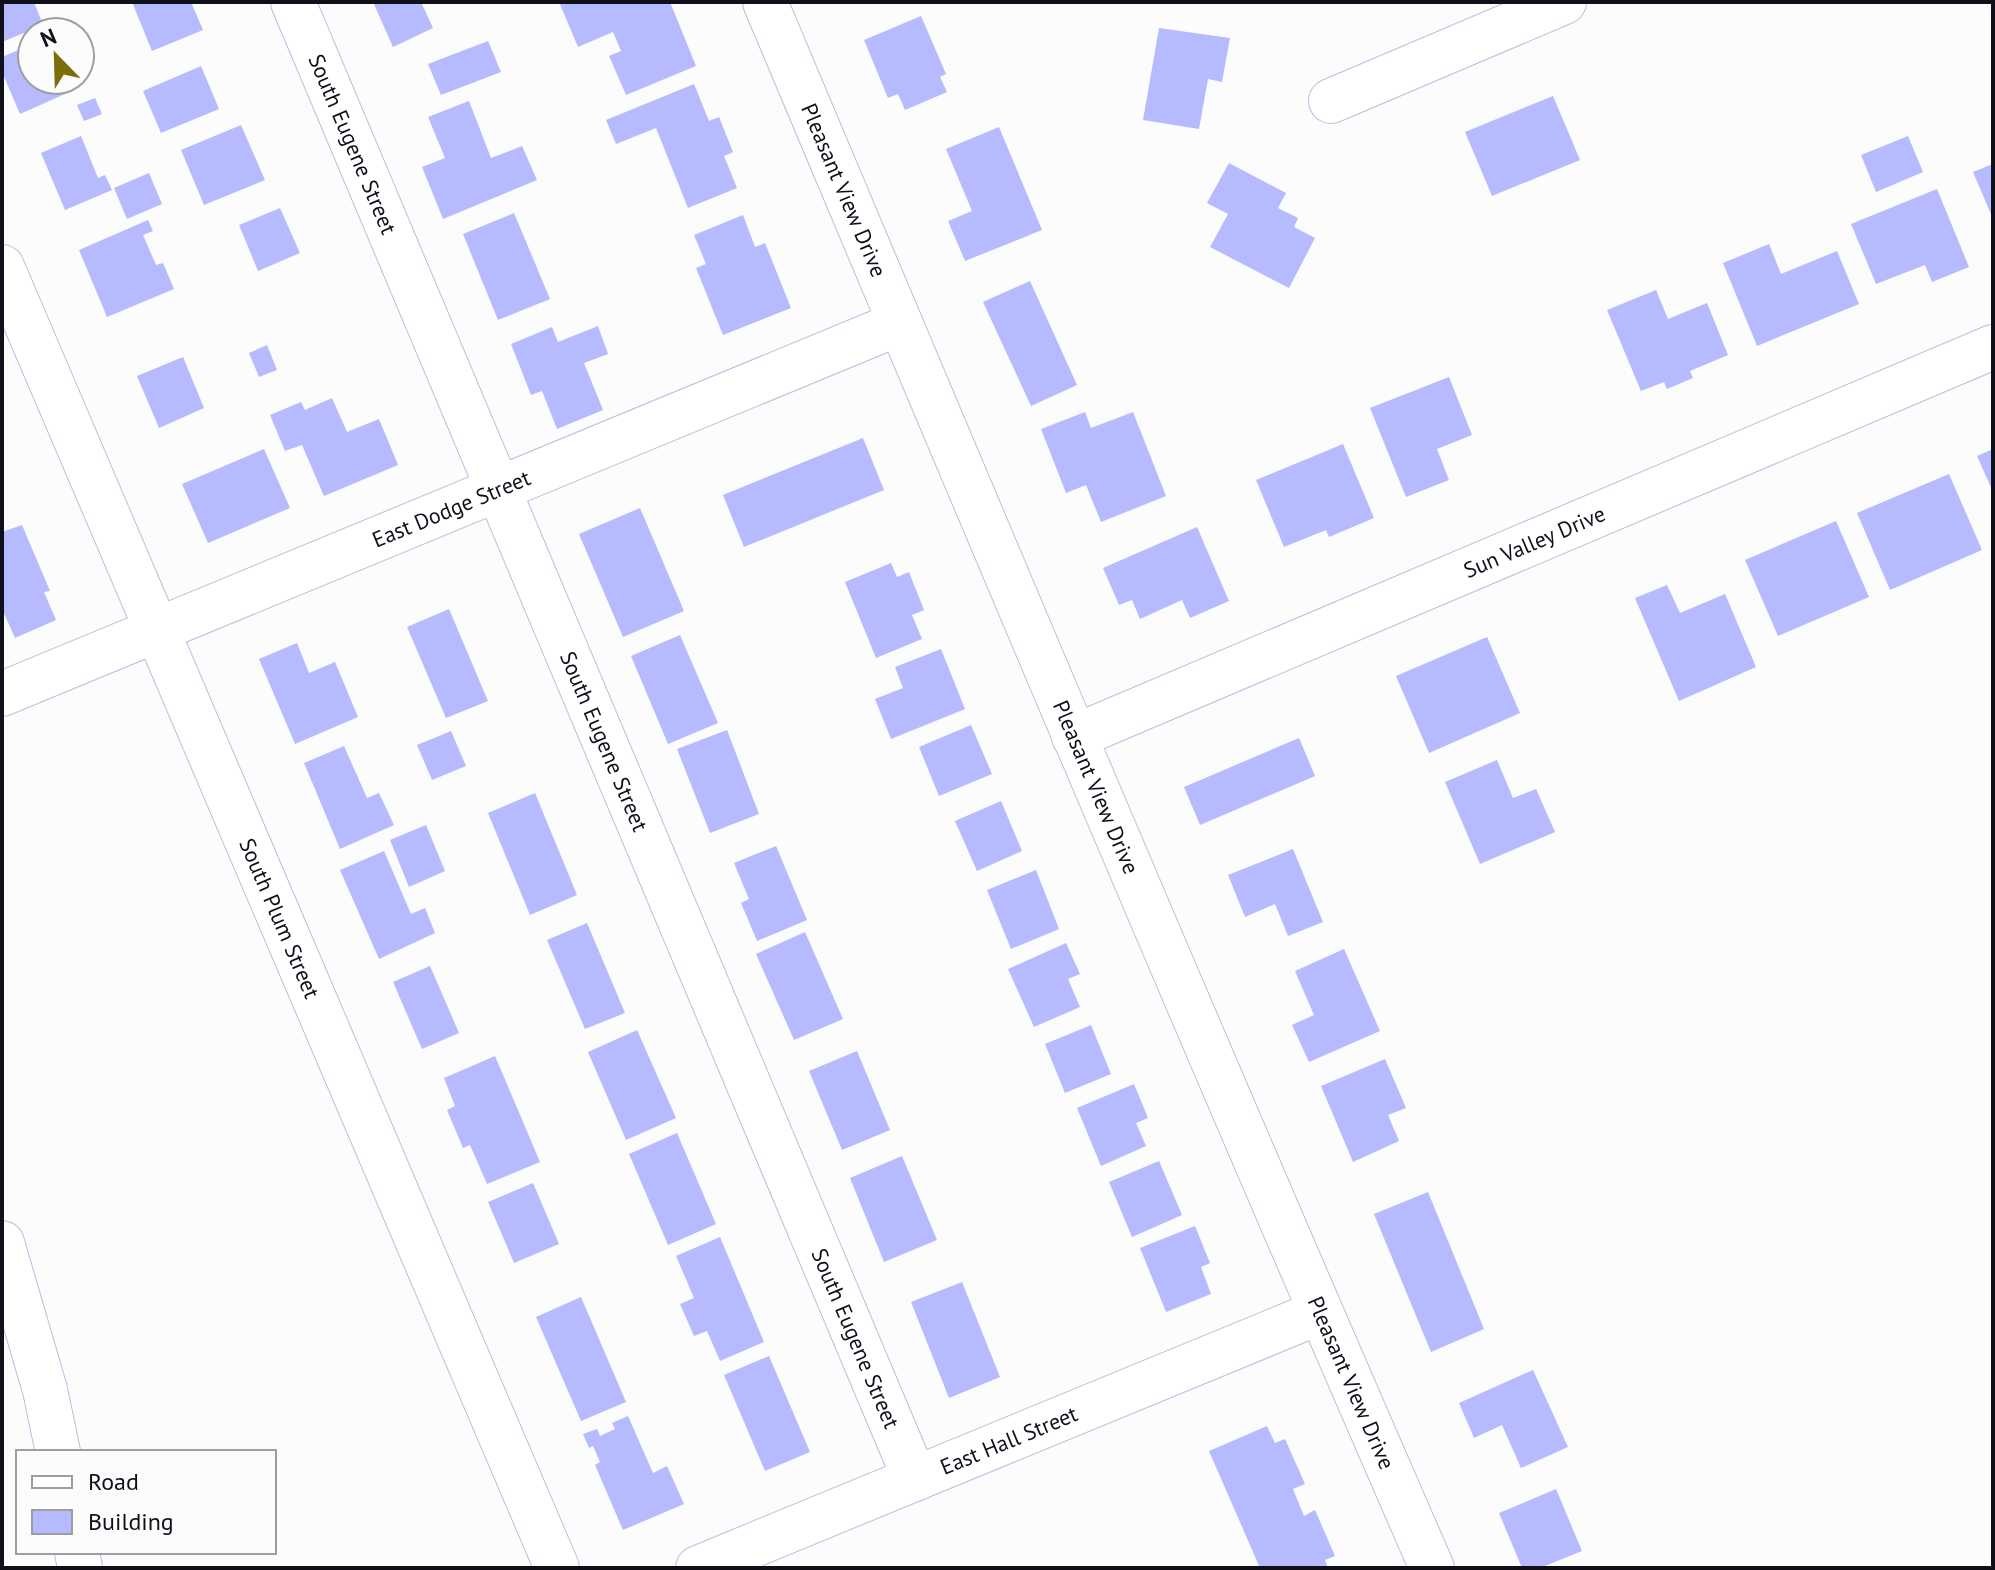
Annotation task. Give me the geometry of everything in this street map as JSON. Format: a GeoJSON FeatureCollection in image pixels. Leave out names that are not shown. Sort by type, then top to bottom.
{"type":"FeatureCollection","features":[{"type":"Feature","properties":{"kind":"street","name":"South Eugene Street"},"geometry":{"type":"LineString","coordinates":[[293,2],[915,1479]]}},
{"type":"Feature","properties":{"kind":"street","name":"Pleasant View Drive"},"geometry":{"type":"LineString","coordinates":[[765,2],[1074,737],[1432,1568]]}},
{"type":"Feature","properties":{"kind":"street"},"geometry":{"type":"LineString","coordinates":[[1331,101],[1564,2]]}},
{"type":"Feature","properties":{"kind":"street","name":"South Plum Street"},"geometry":{"type":"LineString","coordinates":[[2,267],[557,1568]]}},
{"type":"Feature","properties":{"kind":"street","name":"East Dodge Street"},"geometry":{"type":"LineString","coordinates":[[2,694],[900,323]]}},
{"type":"Feature","properties":{"kind":"street","name":"Sun Valley Drive"},"geometry":{"type":"LineString","coordinates":[[1074,737],[1993,347]]}},
{"type":"Feature","properties":{"kind":"street"},"geometry":{"type":"LineString","coordinates":[[6,1271],[45,1390],[58,1450]]}},
{"type":"Feature","properties":{"kind":"street","name":"East Hall Street"},"geometry":{"type":"LineString","coordinates":[[698,1568],[1320,1312]]}},
{"type":"Feature","properties":{"kind":"building"},"geometry":{"type":"Polygon","coordinates":[[[2,2],[34,2],[39,16],[16,16],[16,36],[2,42],[2,2]]]}},
{"type":"Feature","properties":{"kind":"building"},"geometry":{"type":"Polygon","coordinates":[[[132,2],[191,2],[203,30],[152,51],[132,2]]]}},
{"type":"Feature","properties":{"kind":"building"},"geometry":{"type":"Polygon","coordinates":[[[373,2],[421,2],[433,28],[393,47],[373,2]]]}},
{"type":"Feature","properties":{"kind":"building"},"geometry":{"type":"Polygon","coordinates":[[[559,2],[670,2],[696,66],[626,95],[609,56],[621,51],[613,32],[578,47],[559,2]]]}},
{"type":"Feature","properties":{"kind":"building"},"geometry":{"type":"Polygon","coordinates":[[[921,16],[946,74],[940,77],[947,92],[905,110],[898,94],[888,98],[864,40],[921,16]]]}},
{"type":"Feature","properties":{"kind":"building"},"geometry":{"type":"Polygon","coordinates":[[[1159,28],[1230,38],[1222,82],[1208,79],[1199,129],[1143,120],[1159,28]]]}},
{"type":"Feature","properties":{"kind":"building"},"geometry":{"type":"Polygon","coordinates":[[[488,41],[501,72],[441,95],[428,64],[488,41]]]}},
{"type":"Feature","properties":{"kind":"building"},"geometry":{"type":"Polygon","coordinates":[[[16,51],[16,96],[60,96],[20,114],[2,72],[2,57],[16,51]]]}},
{"type":"Feature","properties":{"kind":"building"},"geometry":{"type":"Polygon","coordinates":[[[201,66],[219,109],[161,133],[143,91],[201,66]]]}},
{"type":"Feature","properties":{"kind":"building"},"geometry":{"type":"Polygon","coordinates":[[[694,84],[709,121],[719,117],[733,152],[724,156],[737,188],[688,208],[656,128],[616,144],[606,120],[694,84]]]}},
{"type":"Feature","properties":{"kind":"building"},"geometry":{"type":"Polygon","coordinates":[[[1553,96],[1580,160],[1492,196],[1465,132],[1553,96]]]}},
{"type":"Feature","properties":{"kind":"building"},"geometry":{"type":"Polygon","coordinates":[[[95,98],[102,114],[84,121],[77,105],[95,98]]]}},
{"type":"Feature","properties":{"kind":"building"},"geometry":{"type":"Polygon","coordinates":[[[469,101],[491,158],[522,146],[537,180],[443,219],[422,167],[445,158],[428,117],[469,101]]]}},
{"type":"Feature","properties":{"kind":"building"},"geometry":{"type":"Polygon","coordinates":[[[241,125],[265,180],[204,205],[181,150],[241,125]]]}},
{"type":"Feature","properties":{"kind":"building"},"geometry":{"type":"Polygon","coordinates":[[[999,127],[1042,230],[965,261],[948,221],[972,211],[946,149],[999,127]]]}},
{"type":"Feature","properties":{"kind":"building"},"geometry":{"type":"Polygon","coordinates":[[[81,136],[98,178],[105,175],[112,190],[65,210],[41,153],[81,136]]]}},
{"type":"Feature","properties":{"kind":"building"},"geometry":{"type":"Polygon","coordinates":[[[1908,136],[1923,172],[1876,192],[1861,155],[1908,136]]]}},
{"type":"Feature","properties":{"kind":"building"},"geometry":{"type":"Polygon","coordinates":[[[1229,163],[1286,193],[1278,208],[1298,218],[1294,227],[1315,238],[1289,288],[1210,247],[1228,214],[1207,203],[1229,163]]]}},
{"type":"Feature","properties":{"kind":"building"},"geometry":{"type":"Polygon","coordinates":[[[1993,164],[1993,219],[1973,172],[1993,164]]]}},
{"type":"Feature","properties":{"kind":"building"},"geometry":{"type":"Polygon","coordinates":[[[149,173],[162,204],[127,219],[114,188],[149,173]]]}},
{"type":"Feature","properties":{"kind":"building"},"geometry":{"type":"Polygon","coordinates":[[[1937,189],[1969,267],[1932,282],[1925,265],[1876,284],[1851,224],[1937,189]]]}},
{"type":"Feature","properties":{"kind":"building"},"geometry":{"type":"Polygon","coordinates":[[[280,208],[300,253],[258,271],[239,225],[280,208]]]}},
{"type":"Feature","properties":{"kind":"building"},"geometry":{"type":"Polygon","coordinates":[[[514,213],[550,299],[498,320],[463,234],[514,213]]]}},
{"type":"Feature","properties":{"kind":"building"},"geometry":{"type":"Polygon","coordinates":[[[743,215],[755,247],[765,243],[791,308],[723,335],[696,268],[706,264],[694,235],[743,215]]]}},
{"type":"Feature","properties":{"kind":"building"},"geometry":{"type":"Polygon","coordinates":[[[148,220],[153,231],[143,235],[156,265],[163,263],[174,289],[107,317],[79,250],[148,220]]]}},
{"type":"Feature","properties":{"kind":"building"},"geometry":{"type":"Polygon","coordinates":[[[1769,244],[1781,274],[1837,251],[1859,304],[1757,346],[1723,263],[1769,244]]]}},
{"type":"Feature","properties":{"kind":"building"},"geometry":{"type":"Polygon","coordinates":[[[1030,281],[1077,385],[1031,406],[983,302],[1030,281]]]}},
{"type":"Feature","properties":{"kind":"building"},"geometry":{"type":"Polygon","coordinates":[[[1656,290],[1668,319],[1707,303],[1728,355],[1690,371],[1693,378],[1667,389],[1664,382],[1641,391],[1607,310],[1656,290]]]}},
{"type":"Feature","properties":{"kind":"building"},"geometry":{"type":"Polygon","coordinates":[[[598,326],[608,354],[584,363],[603,410],[557,429],[542,391],[531,395],[511,344],[552,327],[558,342],[598,326]]]}},
{"type":"Feature","properties":{"kind":"building"},"geometry":{"type":"Polygon","coordinates":[[[267,345],[277,370],[259,377],[249,353],[267,345]]]}},
{"type":"Feature","properties":{"kind":"building"},"geometry":{"type":"Polygon","coordinates":[[[183,357],[204,408],[159,428],[137,376],[183,357]]]}},
{"type":"Feature","properties":{"kind":"building"},"geometry":{"type":"Polygon","coordinates":[[[1449,377],[1472,435],[1437,449],[1449,480],[1406,497],[1370,408],[1449,377]]]}},
{"type":"Feature","properties":{"kind":"building"},"geometry":{"type":"Polygon","coordinates":[[[332,398],[347,432],[379,419],[398,465],[324,496],[302,445],[285,451],[270,415],[301,402],[305,410],[332,398]]]}},
{"type":"Feature","properties":{"kind":"building"},"geometry":{"type":"Polygon","coordinates":[[[1085,412],[1091,428],[1133,412],[1166,496],[1101,522],[1086,485],[1066,493],[1041,429],[1085,412]]]}},
{"type":"Feature","properties":{"kind":"building"},"geometry":{"type":"Polygon","coordinates":[[[863,438],[884,490],[744,547],[723,495],[863,438]]]}},
{"type":"Feature","properties":{"kind":"building"},"geometry":{"type":"Polygon","coordinates":[[[1343,444],[1374,518],[1329,537],[1326,530],[1284,547],[1256,480],[1343,444]]]}},
{"type":"Feature","properties":{"kind":"building"},"geometry":{"type":"Polygon","coordinates":[[[264,449],[290,508],[208,543],[182,484],[264,449]]]}},
{"type":"Feature","properties":{"kind":"building"},"geometry":{"type":"Polygon","coordinates":[[[1993,449],[1993,492],[1977,456],[1993,449]]]}},
{"type":"Feature","properties":{"kind":"building"},"geometry":{"type":"Polygon","coordinates":[[[1949,474],[1982,550],[1890,590],[1857,513],[1949,474]]]}},
{"type":"Feature","properties":{"kind":"building"},"geometry":{"type":"Polygon","coordinates":[[[640,508],[684,611],[623,637],[579,534],[640,508]]]}},
{"type":"Feature","properties":{"kind":"building"},"geometry":{"type":"Polygon","coordinates":[[[1836,521],[1869,597],[1778,636],[1745,560],[1836,521]]]}},
{"type":"Feature","properties":{"kind":"building"},"geometry":{"type":"Polygon","coordinates":[[[22,525],[50,591],[44,592],[56,620],[15,638],[2,609],[2,532],[22,525]]]}},
{"type":"Feature","properties":{"kind":"building"},"geometry":{"type":"Polygon","coordinates":[[[1197,527],[1229,601],[1190,618],[1182,600],[1140,619],[1132,600],[1119,605],[1103,568],[1197,527]]]}},
{"type":"Feature","properties":{"kind":"building"},"geometry":{"type":"Polygon","coordinates":[[[891,563],[897,577],[909,572],[924,610],[912,615],[922,639],[876,658],[845,582],[891,563]]]}},
{"type":"Feature","properties":{"kind":"building"},"geometry":{"type":"Polygon","coordinates":[[[1667,585],[1680,613],[1725,594],[1756,667],[1679,701],[1635,598],[1667,585]]]}},
{"type":"Feature","properties":{"kind":"building"},"geometry":{"type":"Polygon","coordinates":[[[449,609],[488,701],[446,718],[407,627],[449,609]]]}},
{"type":"Feature","properties":{"kind":"building"},"geometry":{"type":"Polygon","coordinates":[[[680,635],[718,723],[668,744],[631,656],[680,635]]]}},
{"type":"Feature","properties":{"kind":"building"},"geometry":{"type":"Polygon","coordinates":[[[1487,637],[1520,713],[1429,753],[1396,676],[1487,637]]]}},
{"type":"Feature","properties":{"kind":"building"},"geometry":{"type":"Polygon","coordinates":[[[297,643],[309,673],[335,662],[358,717],[295,744],[259,659],[297,643]]]}},
{"type":"Feature","properties":{"kind":"building"},"geometry":{"type":"Polygon","coordinates":[[[941,649],[965,709],[891,739],[875,699],[903,688],[895,667],[941,649]]]}},
{"type":"Feature","properties":{"kind":"building"},"geometry":{"type":"Polygon","coordinates":[[[971,725],[992,774],[939,796],[919,747],[971,725]]]}},
{"type":"Feature","properties":{"kind":"building"},"geometry":{"type":"Polygon","coordinates":[[[727,730],[759,814],[710,833],[677,749],[727,730]]]}},
{"type":"Feature","properties":{"kind":"building"},"geometry":{"type":"Polygon","coordinates":[[[451,731],[466,766],[432,780],[417,745],[451,731]]]}},
{"type":"Feature","properties":{"kind":"building"},"geometry":{"type":"Polygon","coordinates":[[[1299,738],[1315,776],[1200,825],[1184,787],[1299,738]]]}},
{"type":"Feature","properties":{"kind":"building"},"geometry":{"type":"Polygon","coordinates":[[[344,746],[367,798],[379,793],[394,825],[340,849],[304,763],[344,746]]]}},
{"type":"Feature","properties":{"kind":"building"},"geometry":{"type":"Polygon","coordinates":[[[1497,760],[1513,798],[1536,789],[1555,832],[1480,864],[1445,782],[1497,760]]]}},
{"type":"Feature","properties":{"kind":"building"},"geometry":{"type":"Polygon","coordinates":[[[535,793],[577,895],[530,915],[488,813],[535,793]]]}},
{"type":"Feature","properties":{"kind":"building"},"geometry":{"type":"Polygon","coordinates":[[[1001,801],[1022,851],[977,871],[955,821],[1001,801]]]}},
{"type":"Feature","properties":{"kind":"building"},"geometry":{"type":"Polygon","coordinates":[[[426,825],[445,871],[409,887],[390,840],[426,825]]]}},
{"type":"Feature","properties":{"kind":"building"},"geometry":{"type":"Polygon","coordinates":[[[776,846],[807,920],[757,941],[741,903],[749,899],[734,863],[776,846]]]}},
{"type":"Feature","properties":{"kind":"building"},"geometry":{"type":"Polygon","coordinates":[[[1293,849],[1323,922],[1288,936],[1275,904],[1245,917],[1228,875],[1293,849]]]}},
{"type":"Feature","properties":{"kind":"building"},"geometry":{"type":"Polygon","coordinates":[[[384,851],[411,914],[425,908],[435,933],[379,959],[340,870],[384,851]]]}},
{"type":"Feature","properties":{"kind":"building"},"geometry":{"type":"Polygon","coordinates":[[[1036,870],[1059,929],[1011,949],[987,890],[1036,870]]]}},
{"type":"Feature","properties":{"kind":"building"},"geometry":{"type":"Polygon","coordinates":[[[587,923],[625,1013],[585,1029],[547,940],[587,923]]]}},
{"type":"Feature","properties":{"kind":"building"},"geometry":{"type":"Polygon","coordinates":[[[805,932],[843,1019],[794,1040],[756,954],[805,932]]]}},
{"type":"Feature","properties":{"kind":"building"},"geometry":{"type":"Polygon","coordinates":[[[1066,943],[1080,974],[1068,979],[1080,1007],[1034,1027],[1008,969],[1066,943]]]}},
{"type":"Feature","properties":{"kind":"building"},"geometry":{"type":"Polygon","coordinates":[[[1344,949],[1380,1031],[1309,1062],[1292,1025],[1314,1015],[1295,971],[1344,949]]]}},
{"type":"Feature","properties":{"kind":"building"},"geometry":{"type":"Polygon","coordinates":[[[430,966],[459,1033],[422,1049],[393,982],[430,966]]]}},
{"type":"Feature","properties":{"kind":"building"},"geometry":{"type":"Polygon","coordinates":[[[1091,1025],[1111,1074],[1065,1093],[1045,1044],[1091,1025]]]}},
{"type":"Feature","properties":{"kind":"building"},"geometry":{"type":"Polygon","coordinates":[[[637,1030],[676,1118],[626,1140],[588,1052],[637,1030]]]}},
{"type":"Feature","properties":{"kind":"building"},"geometry":{"type":"Polygon","coordinates":[[[857,1051],[890,1130],[842,1150],[809,1071],[857,1051]]]}},
{"type":"Feature","properties":{"kind":"building"},"geometry":{"type":"Polygon","coordinates":[[[495,1056],[540,1162],[487,1184],[470,1145],[463,1148],[447,1110],[455,1106],[444,1078],[495,1056]]]}},
{"type":"Feature","properties":{"kind":"building"},"geometry":{"type":"Polygon","coordinates":[[[1385,1059],[1406,1108],[1388,1115],[1399,1141],[1353,1162],[1321,1086],[1385,1059]]]}},
{"type":"Feature","properties":{"kind":"building"},"geometry":{"type":"Polygon","coordinates":[[[1134,1084],[1148,1118],[1136,1123],[1146,1146],[1101,1166],[1077,1108],[1134,1084]]]}},
{"type":"Feature","properties":{"kind":"building"},"geometry":{"type":"Polygon","coordinates":[[[677,1133],[716,1224],[668,1245],[629,1154],[677,1133]]]}},
{"type":"Feature","properties":{"kind":"building"},"geometry":{"type":"Polygon","coordinates":[[[902,1156],[937,1240],[884,1262],[850,1178],[902,1156]]]}},
{"type":"Feature","properties":{"kind":"building"},"geometry":{"type":"Polygon","coordinates":[[[1159,1161],[1182,1215],[1132,1237],[1109,1182],[1159,1161]]]}},
{"type":"Feature","properties":{"kind":"building"},"geometry":{"type":"Polygon","coordinates":[[[533,1183],[559,1244],[514,1263],[488,1202],[533,1183]]]}},
{"type":"Feature","properties":{"kind":"building"},"geometry":{"type":"Polygon","coordinates":[[[1428,1192],[1484,1329],[1431,1352],[1374,1214],[1428,1192]]]}},
{"type":"Feature","properties":{"kind":"building"},"geometry":{"type":"Polygon","coordinates":[[[1195,1226],[1210,1263],[1201,1267],[1211,1294],[1166,1312],[1140,1248],[1195,1226]]]}},
{"type":"Feature","properties":{"kind":"building"},"geometry":{"type":"Polygon","coordinates":[[[720,1237],[764,1342],[720,1361],[707,1331],[694,1336],[680,1304],[694,1298],[676,1256],[720,1237]]]}},
{"type":"Feature","properties":{"kind":"building"},"geometry":{"type":"Polygon","coordinates":[[[962,1282],[1000,1377],[949,1398],[911,1302],[962,1282]]]}},
{"type":"Feature","properties":{"kind":"building"},"geometry":{"type":"Polygon","coordinates":[[[581,1297],[626,1402],[581,1421],[536,1317],[581,1297]]]}},
{"type":"Feature","properties":{"kind":"building"},"geometry":{"type":"Polygon","coordinates":[[[769,1356],[810,1452],[765,1471],[724,1375],[769,1356]]]}},
{"type":"Feature","properties":{"kind":"building"},"geometry":{"type":"Polygon","coordinates":[[[1533,1370],[1568,1447],[1521,1468],[1502,1425],[1474,1438],[1459,1403],[1533,1370]]]}},
{"type":"Feature","properties":{"kind":"building"},"geometry":{"type":"Polygon","coordinates":[[[628,1416],[653,1473],[667,1466],[684,1504],[623,1530],[595,1465],[600,1462],[583,1434],[597,1429],[600,1436],[615,1429],[612,1423],[628,1416]]]}},
{"type":"Feature","properties":{"kind":"building"},"geometry":{"type":"Polygon","coordinates":[[[1267,1426],[1275,1443],[1285,1439],[1305,1484],[1293,1489],[1304,1516],[1315,1510],[1335,1556],[1325,1560],[1328,1568],[1260,1568],[1209,1451],[1267,1426]]]}},
{"type":"Feature","properties":{"kind":"building"},"geometry":{"type":"Polygon","coordinates":[[[1556,1489],[1582,1551],[1540,1568],[1522,1568],[1499,1513],[1556,1489]]]}}]}
